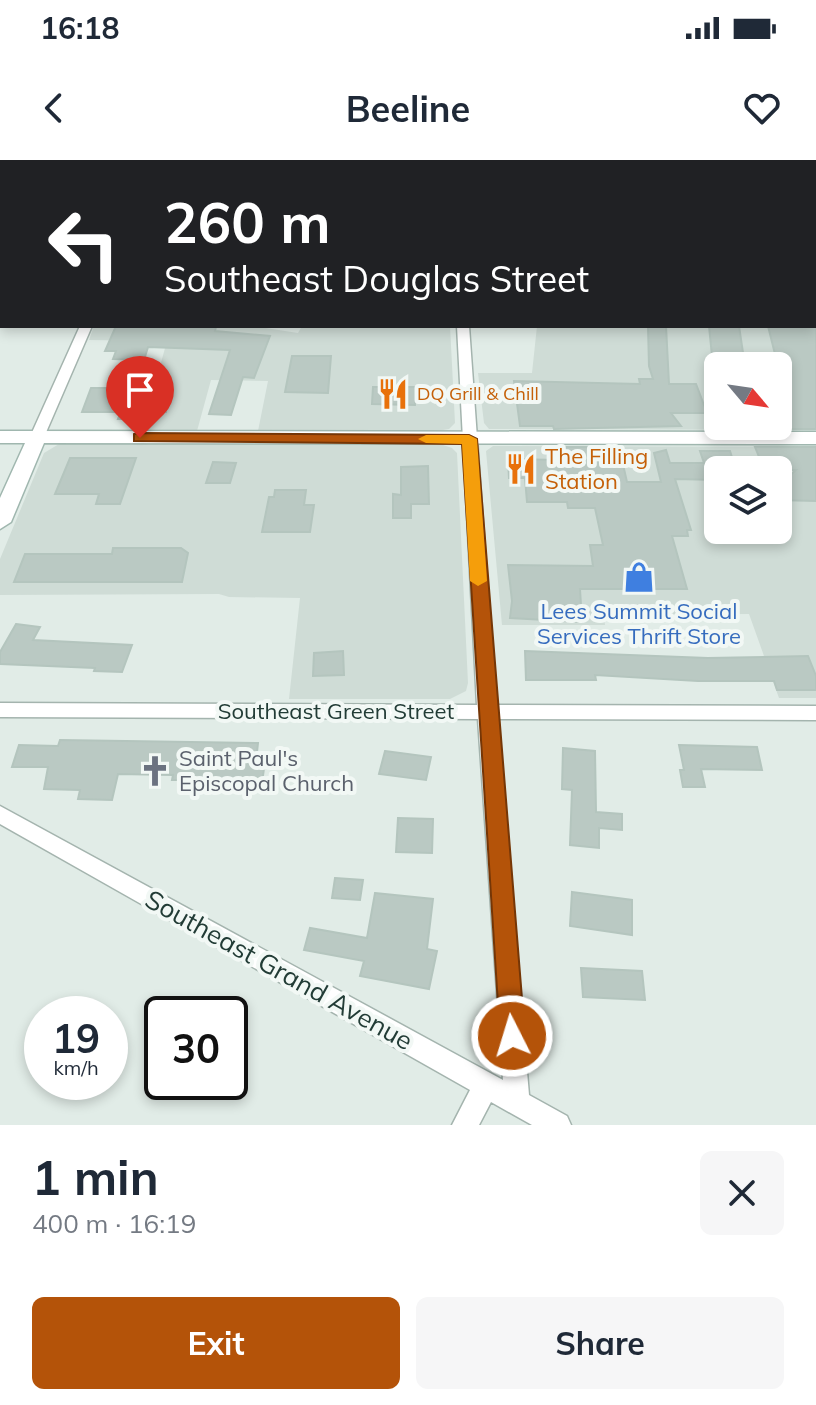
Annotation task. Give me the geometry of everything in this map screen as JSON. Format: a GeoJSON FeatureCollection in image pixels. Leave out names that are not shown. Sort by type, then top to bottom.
{"type":"FeatureCollection","features":[{"type":"Feature","properties":{"kind":"street"},"geometry":{"type":"LineString","coordinates":[[0,522],[85,328]]}},
{"type":"Feature","properties":{"kind":"street"},"geometry":{"type":"LineString","coordinates":[[463,328],[487,711],[517,1102]]}},
{"type":"Feature","properties":{"kind":"street"},"geometry":{"type":"LineString","coordinates":[[0,437],[816,438]]}},
{"type":"Feature","properties":{"kind":"street","name":"Southeast Green Street"},"geometry":{"type":"LineString","coordinates":[[0,710],[816,713]]}},
{"type":"Feature","properties":{"kind":"street","name":"Southeast Grand Avenue"},"geometry":{"type":"LineString","coordinates":[[0,814],[558,1125]]}},
{"type":"Feature","properties":{"kind":"street"},"geometry":{"type":"LineString","coordinates":[[465,1125],[486,1085]]}},
{"type":"Feature","properties":{"kind":"shaded area"},"geometry":{"type":"Polygon","coordinates":[[[93,328],[266,328],[298,333],[301,328],[450,328],[455,423],[449,429],[437,431],[258,431],[268,381],[211,380],[197,431],[142,431],[167,341],[89,340],[93,328]]]}},
{"type":"Feature","properties":{"kind":"shaded area"},"geometry":{"type":"Polygon","coordinates":[[[537,328],[814,328],[816,430],[792,430],[792,352],[704,352],[704,430],[489,429],[484,423],[478,373],[532,373],[537,328]]]}},
{"type":"Feature","properties":{"kind":"shaded area"},"geometry":{"type":"Polygon","coordinates":[[[59,444],[443,445],[452,448],[457,453],[466,691],[450,699],[289,699],[300,598],[229,597],[219,594],[0,595],[0,559],[44,453],[59,444]]]}},
{"type":"Feature","properties":{"kind":"shaded area"},"geometry":{"type":"Polygon","coordinates":[[[493,446],[816,447],[816,698],[779,698],[749,614],[604,615],[605,625],[502,625],[486,451],[493,446]]]}},
{"type":"Feature","properties":{"kind":"building"},"geometry":{"type":"Polygon","coordinates":[[[115,328],[216,328],[215,331],[270,336],[254,378],[243,377],[231,415],[209,414],[230,350],[148,347],[144,360],[113,359],[116,351],[105,351],[115,328]]]}},
{"type":"Feature","properties":{"kind":"building"},"geometry":{"type":"Polygon","coordinates":[[[648,328],[666,328],[669,384],[696,384],[704,413],[671,413],[681,426],[554,429],[553,426],[520,426],[514,381],[640,384],[639,379],[653,379],[649,366],[648,328]]]}},
{"type":"Feature","properties":{"kind":"building"},"geometry":{"type":"Polygon","coordinates":[[[709,328],[739,328],[743,352],[712,352],[709,328]]]}},
{"type":"Feature","properties":{"kind":"building"},"geometry":{"type":"Polygon","coordinates":[[[768,328],[816,328],[816,429],[792,429],[792,352],[774,352],[768,328]]]}},
{"type":"Feature","properties":{"kind":"building"},"geometry":{"type":"Polygon","coordinates":[[[292,356],[331,356],[328,393],[285,392],[292,356]]]}},
{"type":"Feature","properties":{"kind":"building","name":"DQ Grill & Chill"},"geometry":{"type":"Polygon","coordinates":[[[373,387],[416,387],[415,405],[372,404],[373,387]]]}},
{"type":"Feature","properties":{"kind":"building"},"geometry":{"type":"Polygon","coordinates":[[[91,388],[115,388],[111,397],[166,398],[166,412],[138,412],[135,419],[118,419],[121,412],[82,412],[91,388]]]}},
{"type":"Feature","properties":{"kind":"building"},"geometry":{"type":"Polygon","coordinates":[[[557,447],[619,447],[627,482],[661,482],[654,453],[666,450],[670,463],[704,463],[704,480],[675,479],[691,530],[687,530],[688,536],[672,536],[687,589],[580,589],[582,622],[510,618],[512,601],[508,565],[593,566],[590,545],[603,545],[595,508],[568,508],[567,502],[527,502],[525,478],[509,478],[508,459],[559,460],[557,447]]]}},
{"type":"Feature","properties":{"kind":"building"},"geometry":{"type":"Polygon","coordinates":[[[755,447],[816,447],[816,501],[792,500],[792,474],[796,470],[792,470],[792,456],[759,456],[755,447]]]}},
{"type":"Feature","properties":{"kind":"building"},"geometry":{"type":"Polygon","coordinates":[[[700,451],[730,451],[732,456],[704,456],[704,463],[700,451]]]}},
{"type":"Feature","properties":{"kind":"building"},"geometry":{"type":"Polygon","coordinates":[[[70,458],[136,458],[120,504],[96,504],[99,494],[55,494],[70,458]]]}},
{"type":"Feature","properties":{"kind":"building"},"geometry":{"type":"Polygon","coordinates":[[[213,462],[236,463],[230,483],[206,483],[213,462]]]}},
{"type":"Feature","properties":{"kind":"building"},"geometry":{"type":"Polygon","coordinates":[[[428,466],[429,504],[411,504],[411,518],[393,518],[393,494],[401,495],[401,467],[428,466]]]}},
{"type":"Feature","properties":{"kind":"building"},"geometry":{"type":"Polygon","coordinates":[[[275,490],[306,490],[304,505],[314,505],[310,532],[262,532],[269,497],[274,497],[275,490]]]}},
{"type":"Feature","properties":{"kind":"building"},"geometry":{"type":"Polygon","coordinates":[[[113,548],[181,548],[188,553],[182,582],[14,582],[25,554],[112,554],[113,548]]]}},
{"type":"Feature","properties":{"kind":"building"},"geometry":{"type":"Polygon","coordinates":[[[16,624],[40,627],[33,640],[132,645],[122,672],[0,664],[0,652],[16,624]]]}},
{"type":"Feature","properties":{"kind":"building"},"geometry":{"type":"Polygon","coordinates":[[[343,651],[344,675],[313,676],[314,653],[343,651]]]}},
{"type":"Feature","properties":{"kind":"building"},"geometry":{"type":"Polygon","coordinates":[[[525,651],[708,658],[808,656],[816,676],[816,690],[777,690],[774,681],[698,681],[595,675],[596,680],[526,680],[525,651]]]}},
{"type":"Feature","properties":{"kind":"building","name":"Saint Paul's Episcopal Church"},"geometry":{"type":"Polygon","coordinates":[[[60,740],[258,743],[256,761],[265,761],[262,783],[188,783],[189,780],[172,780],[173,775],[118,774],[112,800],[78,799],[80,790],[44,789],[48,767],[12,767],[19,745],[58,746],[60,740]]]}},
{"type":"Feature","properties":{"kind":"building"},"geometry":{"type":"Polygon","coordinates":[[[679,745],[757,747],[762,770],[701,769],[705,787],[683,787],[680,770],[684,770],[679,745]]]}},
{"type":"Feature","properties":{"kind":"building"},"geometry":{"type":"Polygon","coordinates":[[[563,748],[595,751],[596,812],[622,814],[622,830],[599,828],[599,848],[570,845],[572,790],[562,789],[563,748]]]}},
{"type":"Feature","properties":{"kind":"building"},"geometry":{"type":"Polygon","coordinates":[[[385,751],[431,757],[426,780],[379,774],[385,751]]]}},
{"type":"Feature","properties":{"kind":"building"},"geometry":{"type":"Polygon","coordinates":[[[398,818],[433,819],[432,853],[396,852],[398,818]]]}},
{"type":"Feature","properties":{"kind":"building"},"geometry":{"type":"Polygon","coordinates":[[[335,878],[363,880],[360,900],[332,898],[335,878]]]}},
{"type":"Feature","properties":{"kind":"building"},"geometry":{"type":"Polygon","coordinates":[[[572,892],[632,900],[632,935],[570,926],[572,892]]]}},
{"type":"Feature","properties":{"kind":"building"},"geometry":{"type":"Polygon","coordinates":[[[375,893],[433,899],[427,949],[437,951],[429,989],[360,976],[364,961],[304,950],[310,928],[367,938],[375,893]]]}},
{"type":"Feature","properties":{"kind":"building"},"geometry":{"type":"Polygon","coordinates":[[[581,968],[642,971],[645,1000],[583,997],[581,968]]]}},
{"type":"Feature","properties":{"kind":"slow traffic"},"geometry":{"type":"LineString","coordinates":[[426,439],[469,439],[478,581]]}},
{"type":"Feature","properties":{"kind":"place","name":"DQ Grill & Chill"},"geometry":{"type":"Point","coordinates":[393,394]}},
{"type":"Feature","properties":{"kind":"place","name":"The Filling Station"},"geometry":{"type":"Point","coordinates":[521,469]}},
{"type":"Feature","properties":{"kind":"place","name":"Lees Summit Social Services Thrift Store"},"geometry":{"type":"Point","coordinates":[639,577]}},
{"type":"Feature","properties":{"kind":"place","name":"Saint Paul's Episcopal Church"},"geometry":{"type":"Point","coordinates":[155,771]}},
{"type":"Feature","properties":{"kind":"route"},"geometry":{"type":"LineString","coordinates":[[140,438],[469,439],[512,1036]]}}]}
